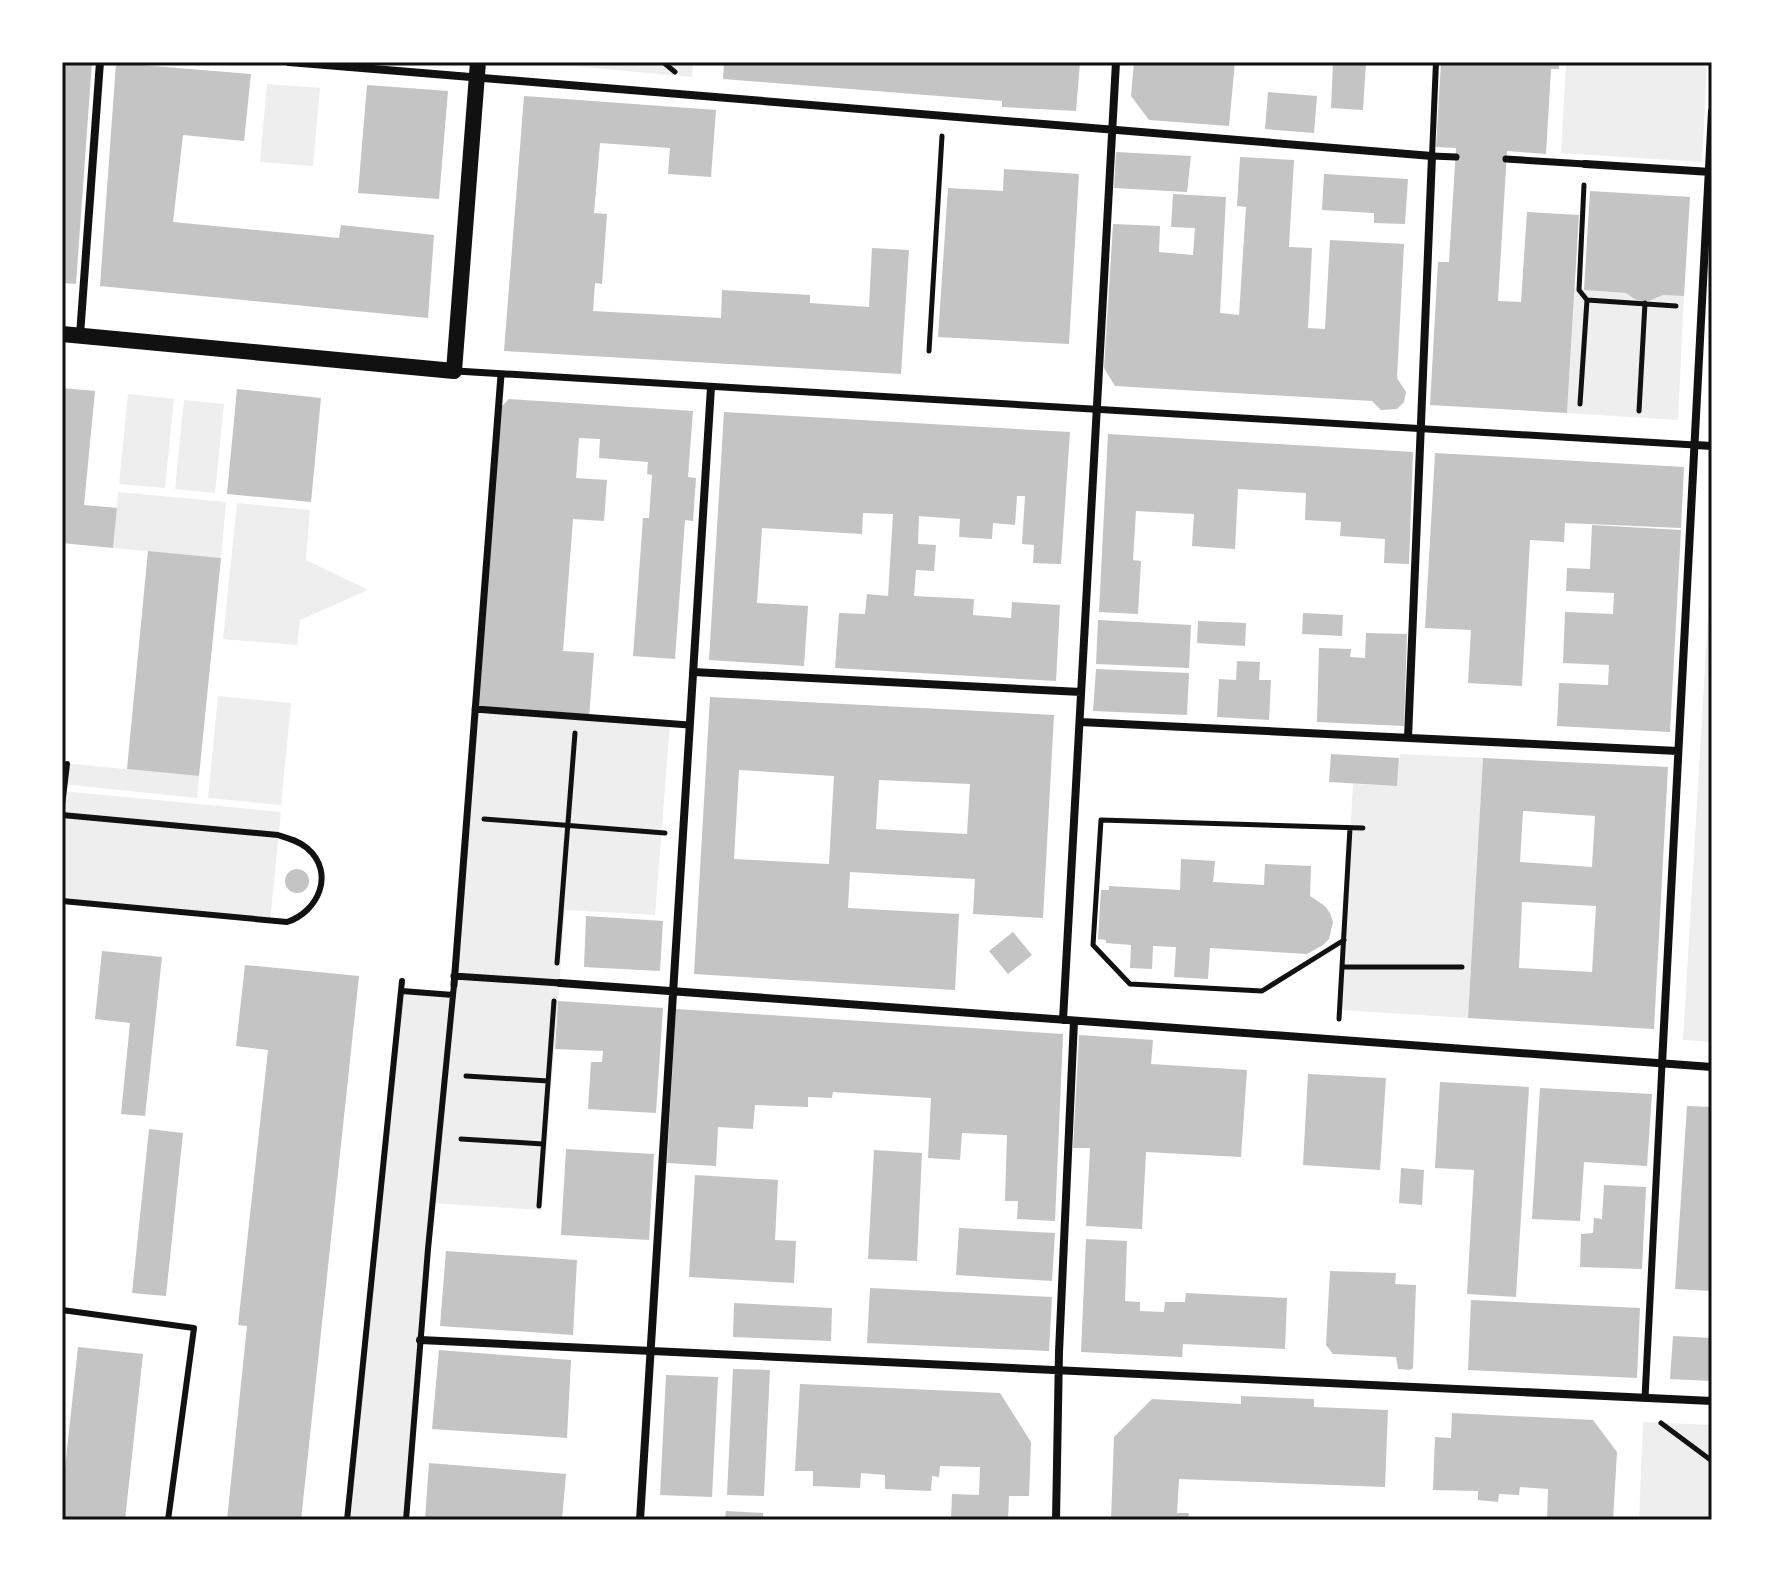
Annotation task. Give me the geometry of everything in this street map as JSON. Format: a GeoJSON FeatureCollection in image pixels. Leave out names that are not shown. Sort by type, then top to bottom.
{"type":"FeatureCollection","features":[{"type":"Feature","properties":{"kind":"main road"},"geometry":{"type":"LineString","coordinates":[[62,334],[454,371],[477,70]]}},
{"type":"Feature","properties":{"kind":"street"},"geometry":{"type":"LineString","coordinates":[[80,335],[100,62]]}},
{"type":"Feature","properties":{"kind":"street"},"geometry":{"type":"LineString","coordinates":[[289,62],[477,70],[944,116],[1456,157]]}},
{"type":"Feature","properties":{"kind":"street"},"geometry":{"type":"LineString","coordinates":[[1063,1020],[1116,62]]}},
{"type":"Feature","properties":{"kind":"street"},"geometry":{"type":"LineString","coordinates":[[1645,1398],[1712,111]]}},
{"type":"Feature","properties":{"kind":"street"},"geometry":{"type":"LineString","coordinates":[[1408,738],[1432,156]]}},
{"type":"Feature","properties":{"kind":"street"},"geometry":{"type":"LineString","coordinates":[[1506,159],[1710,172]]}},
{"type":"Feature","properties":{"kind":"street"},"geometry":{"type":"LineString","coordinates":[[454,371],[1712,446]]}},
{"type":"Feature","properties":{"kind":"street"},"geometry":{"type":"LineString","coordinates":[[501,375],[454,980],[560,983],[1712,1067]]}},
{"type":"Feature","properties":{"kind":"street"},"geometry":{"type":"LineString","coordinates":[[640,1520],[711,387]]}},
{"type":"Feature","properties":{"kind":"street"},"geometry":{"type":"LineString","coordinates":[[693,672],[1081,692]]}},
{"type":"Feature","properties":{"kind":"street"},"geometry":{"type":"LineString","coordinates":[[475,709],[689,725]]}},
{"type":"Feature","properties":{"kind":"street"},"geometry":{"type":"LineString","coordinates":[[1080,722],[1678,751]]}},
{"type":"Feature","properties":{"kind":"street"},"geometry":{"type":"LineString","coordinates":[[1056,1520],[1074,1021]]}},
{"type":"Feature","properties":{"kind":"street"},"geometry":{"type":"LineString","coordinates":[[420,1340],[1712,1401]]}},
{"type":"Feature","properties":{"kind":"lane"},"geometry":{"type":"LineString","coordinates":[[1432,156],[1436,62]]}},
{"type":"Feature","properties":{"kind":"lane"},"geometry":{"type":"LineString","coordinates":[[62,806],[67,764]]}},
{"type":"Feature","properties":{"kind":"lane"},"geometry":{"type":"LineString","coordinates":[[62,815],[278,835],[307,848],[316,858],[322,884],[311,909],[300,918],[287,922],[62,901]]}},
{"type":"Feature","properties":{"kind":"lane"},"geometry":{"type":"LineString","coordinates":[[406,1520],[454,980]]}},
{"type":"Feature","properties":{"kind":"lane"},"geometry":{"type":"LineString","coordinates":[[347,1520],[402,981]]}},
{"type":"Feature","properties":{"kind":"lane"},"geometry":{"type":"LineString","coordinates":[[402,991],[453,995]]}},
{"type":"Feature","properties":{"kind":"lane"},"geometry":{"type":"LineString","coordinates":[[62,1310],[194,1328],[168,1520]]}},
{"type":"Feature","properties":{"kind":"path"},"geometry":{"type":"LineString","coordinates":[[663,62],[678,76]]}},
{"type":"Feature","properties":{"kind":"path"},"geometry":{"type":"LineString","coordinates":[[929,351],[944,116]]}},
{"type":"Feature","properties":{"kind":"path"},"geometry":{"type":"LineString","coordinates":[[1580,404],[1587,300],[1579,290],[1585,164]]}},
{"type":"Feature","properties":{"kind":"path"},"geometry":{"type":"LineString","coordinates":[[1587,300],[1676,306]]}},
{"type":"Feature","properties":{"kind":"path"},"geometry":{"type":"LineString","coordinates":[[1639,411],[1645,303]]}},
{"type":"Feature","properties":{"kind":"path"},"geometry":{"type":"LineString","coordinates":[[467,818],[682,834]]}},
{"type":"Feature","properties":{"kind":"path"},"geometry":{"type":"LineString","coordinates":[[1344,940],[1262,991],[1130,984],[1093,945],[1101,820],[1363,828]]}},
{"type":"Feature","properties":{"kind":"path"},"geometry":{"type":"LineString","coordinates":[[1338,1040],[1350,828]]}},
{"type":"Feature","properties":{"kind":"path"},"geometry":{"type":"LineString","coordinates":[[1343,967],[1462,967]]}},
{"type":"Feature","properties":{"kind":"path"},"geometry":{"type":"LineString","coordinates":[[466,1076],[548,1081]]}},
{"type":"Feature","properties":{"kind":"path"},"geometry":{"type":"LineString","coordinates":[[461,1139],[543,1144]]}},
{"type":"Feature","properties":{"kind":"path"},"geometry":{"type":"LineString","coordinates":[[1661,1423],[1712,1461]]}},
{"type":"Feature","properties":{"kind":"shaded area"},"geometry":{"type":"Polygon","coordinates":[[[527,62],[693,62],[692,77],[527,62]]]}},
{"type":"Feature","properties":{"kind":"shaded area"},"geometry":{"type":"Polygon","coordinates":[[[1566,62],[1707,62],[1702,162],[1561,153],[1566,62]]]}},
{"type":"Feature","properties":{"kind":"shaded area"},"geometry":{"type":"Polygon","coordinates":[[[267,84],[320,88],[313,166],[260,162],[267,84]]]}},
{"type":"Feature","properties":{"kind":"shaded area"},"geometry":{"type":"Polygon","coordinates":[[[1575,289],[1626,293],[1636,300],[1647,302],[1663,295],[1684,296],[1678,420],[1567,413],[1575,289]]]}},
{"type":"Feature","properties":{"kind":"shaded area"},"geometry":{"type":"Polygon","coordinates":[[[128,394],[174,399],[165,488],[119,484],[128,394]]]}},
{"type":"Feature","properties":{"kind":"shaded area"},"geometry":{"type":"Polygon","coordinates":[[[184,400],[224,404],[215,493],[175,489],[184,400]]]}},
{"type":"Feature","properties":{"kind":"shaded area"},"geometry":{"type":"Polygon","coordinates":[[[118,492],[226,502],[221,558],[113,548],[118,492]]]}},
{"type":"Feature","properties":{"kind":"shaded area"},"geometry":{"type":"Polygon","coordinates":[[[237,503],[310,510],[306,560],[368,590],[300,620],[297,645],[223,639],[237,503]]]}},
{"type":"Feature","properties":{"kind":"shaded area"},"geometry":{"type":"Polygon","coordinates":[[[1712,547],[1712,1042],[1683,1040],[1712,547]]]}},
{"type":"Feature","properties":{"kind":"shaded area"},"geometry":{"type":"Polygon","coordinates":[[[218,696],[291,703],[281,805],[208,798],[218,696]]]}},
{"type":"Feature","properties":{"kind":"shaded area"},"geometry":{"type":"Polygon","coordinates":[[[475,709],[670,724],[655,915],[565,910],[542,1210],[432,1203],[406,1520],[347,1520],[402,991],[452,995],[475,709]]]}},
{"type":"Feature","properties":{"kind":"shaded area"},"geometry":{"type":"Polygon","coordinates":[[[1400,754],[1483,758],[1468,1018],[1340,1010],[1353,784],[1397,786],[1400,754]]]}},
{"type":"Feature","properties":{"kind":"shaded area"},"geometry":{"type":"Polygon","coordinates":[[[62,763],[199,776],[197,798],[62,784],[62,763]]]}},
{"type":"Feature","properties":{"kind":"shaded area"},"geometry":{"type":"Polygon","coordinates":[[[62,791],[281,812],[270,921],[62,901],[62,791]]]}},
{"type":"Feature","properties":{"kind":"shaded area"},"geometry":{"type":"Polygon","coordinates":[[[1643,1422],[1712,1425],[1712,1520],[1639,1520],[1643,1422]]]}},
{"type":"Feature","properties":{"kind":"building"},"geometry":{"type":"Polygon","coordinates":[[[62,62],[92,62],[76,284],[62,283],[62,62]]]}},
{"type":"Feature","properties":{"kind":"building"},"geometry":{"type":"Polygon","coordinates":[[[724,62],[1080,62],[1076,111],[1002,107],[1002,101],[723,79],[724,62]]]}},
{"type":"Feature","properties":{"kind":"building"},"geometry":{"type":"Polygon","coordinates":[[[1134,62],[1235,62],[1229,126],[1149,120],[1131,96],[1134,62]]]}},
{"type":"Feature","properties":{"kind":"building"},"geometry":{"type":"Polygon","coordinates":[[[1333,62],[1366,63],[1363,110],[1331,108],[1333,62]]]}},
{"type":"Feature","properties":{"kind":"building"},"geometry":{"type":"Polygon","coordinates":[[[1441,62],[1559,62],[1559,69],[1551,69],[1546,154],[1507,151],[1498,301],[1521,302],[1527,212],[1579,215],[1567,413],[1430,405],[1438,262],[1449,262],[1456,148],[1436,147],[1441,62]]]}},
{"type":"Feature","properties":{"kind":"building"},"geometry":{"type":"Polygon","coordinates":[[[116,63],[251,74],[244,141],[183,135],[173,222],[339,238],[341,225],[434,235],[428,318],[100,286],[116,63]]]}},
{"type":"Feature","properties":{"kind":"building"},"geometry":{"type":"Polygon","coordinates":[[[367,85],[448,91],[439,199],[358,193],[367,85]]]}},
{"type":"Feature","properties":{"kind":"building"},"geometry":{"type":"Polygon","coordinates":[[[1268,92],[1317,96],[1314,133],[1265,129],[1268,92]]]}},
{"type":"Feature","properties":{"kind":"building"},"geometry":{"type":"Polygon","coordinates":[[[524,96],[716,110],[711,177],[668,174],[670,148],[600,143],[594,213],[607,214],[602,284],[595,283],[593,311],[721,318],[722,290],[810,295],[810,303],[869,307],[872,248],[909,250],[901,374],[504,351],[524,96]]]}},
{"type":"Feature","properties":{"kind":"building"},"geometry":{"type":"Polygon","coordinates":[[[1116,152],[1191,156],[1187,192],[1114,188],[1116,152]]]}},
{"type":"Feature","properties":{"kind":"building"},"geometry":{"type":"Polygon","coordinates":[[[1240,157],[1294,160],[1289,247],[1312,248],[1308,328],[1325,329],[1330,240],[1404,244],[1397,378],[1406,392],[1404,402],[1397,409],[1381,410],[1372,401],[1115,386],[1104,368],[1113,224],[1160,226],[1159,252],[1193,255],[1195,228],[1171,227],[1173,194],[1226,197],[1220,313],[1239,315],[1246,207],[1237,206],[1240,157]]]}},
{"type":"Feature","properties":{"kind":"building"},"geometry":{"type":"Polygon","coordinates":[[[1004,169],[1079,174],[1069,344],[938,337],[948,188],[1003,191],[1004,169]]]}},
{"type":"Feature","properties":{"kind":"building"},"geometry":{"type":"Polygon","coordinates":[[[1324,174],[1408,179],[1405,224],[1374,223],[1374,213],[1322,210],[1324,174]]]}},
{"type":"Feature","properties":{"kind":"building"},"geometry":{"type":"Polygon","coordinates":[[[1590,191],[1690,197],[1684,296],[1663,295],[1647,302],[1636,300],[1626,293],[1584,290],[1590,191]]]}},
{"type":"Feature","properties":{"kind":"building"},"geometry":{"type":"Polygon","coordinates":[[[62,388],[95,391],[84,505],[117,508],[113,548],[62,543],[62,388]]]}},
{"type":"Feature","properties":{"kind":"building"},"geometry":{"type":"Polygon","coordinates":[[[237,389],[321,398],[311,502],[227,494],[237,389]]]}},
{"type":"Feature","properties":{"kind":"building"},"geometry":{"type":"Polygon","coordinates":[[[509,399],[693,411],[688,477],[696,478],[693,521],[685,520],[675,659],[633,656],[643,518],[649,518],[652,475],[647,474],[648,462],[599,458],[600,439],[579,438],[576,478],[607,480],[604,521],[573,519],[563,651],[594,653],[589,718],[475,709],[499,409],[509,399]]]}},
{"type":"Feature","properties":{"kind":"building"},"geometry":{"type":"Polygon","coordinates":[[[724,412],[1070,432],[1061,564],[1033,563],[1034,545],[1022,544],[1025,496],[1017,496],[1015,525],[993,523],[992,539],[959,537],[960,519],[919,516],[918,544],[936,545],[934,571],[916,570],[914,596],[974,599],[973,615],[1011,618],[1012,602],[1060,605],[1056,681],[835,668],[839,613],[865,614],[867,594],[888,596],[893,514],[863,513],[862,534],[762,528],[757,603],[808,606],[804,666],[709,660],[724,412]]]}},
{"type":"Feature","properties":{"kind":"building"},"geometry":{"type":"Polygon","coordinates":[[[1108,434],[1413,452],[1409,564],[1384,563],[1385,539],[1340,536],[1341,522],[1305,520],[1306,493],[1238,489],[1235,549],[1192,546],[1194,514],[1136,511],[1133,560],[1141,561],[1138,614],[1099,612],[1108,434]]]}},
{"type":"Feature","properties":{"kind":"building"},"geometry":{"type":"Polygon","coordinates":[[[1435,453],[1684,467],[1681,528],[1565,523],[1564,542],[1530,540],[1522,686],[1468,683],[1471,630],[1425,628],[1435,453]]]}},
{"type":"Feature","properties":{"kind":"building"},"geometry":{"type":"Polygon","coordinates":[[[1592,525],[1681,530],[1670,732],[1557,726],[1559,683],[1608,685],[1609,665],[1563,663],[1565,612],[1613,614],[1614,593],[1566,591],[1567,568],[1590,569],[1592,525]]]}},
{"type":"Feature","properties":{"kind":"building"},"geometry":{"type":"Polygon","coordinates":[[[148,551],[221,558],[199,776],[127,769],[148,551]]]}},
{"type":"Feature","properties":{"kind":"building"},"geometry":{"type":"Polygon","coordinates":[[[1303,613],[1343,615],[1342,636],[1302,634],[1303,613]]]}},
{"type":"Feature","properties":{"kind":"building"},"geometry":{"type":"Polygon","coordinates":[[[1098,620],[1191,625],[1189,668],[1096,664],[1098,620]]]}},
{"type":"Feature","properties":{"kind":"building"},"geometry":{"type":"Polygon","coordinates":[[[1198,621],[1246,623],[1245,646],[1197,643],[1198,621]]]}},
{"type":"Feature","properties":{"kind":"building"},"geometry":{"type":"Polygon","coordinates":[[[1366,633],[1407,634],[1404,726],[1317,722],[1319,648],[1351,649],[1350,657],[1365,658],[1366,633]]]}},
{"type":"Feature","properties":{"kind":"building"},"geometry":{"type":"Polygon","coordinates":[[[1237,661],[1260,662],[1259,680],[1271,680],[1269,720],[1217,717],[1219,679],[1236,680],[1237,661]]]}},
{"type":"Feature","properties":{"kind":"building"},"geometry":{"type":"Polygon","coordinates":[[[1096,669],[1189,673],[1187,715],[1093,711],[1096,669]]]}},
{"type":"Feature","properties":{"kind":"building"},"geometry":{"type":"Polygon","coordinates":[[[710,697],[1054,715],[1043,918],[973,914],[975,879],[850,872],[848,908],[959,914],[955,990],[694,974],[710,697]],[[739,770],[734,859],[829,864],[834,776],[739,770]],[[879,780],[876,829],[967,834],[970,784],[879,780]]]}},
{"type":"Feature","properties":{"kind":"building"},"geometry":{"type":"Polygon","coordinates":[[[1331,754],[1399,758],[1397,786],[1329,782],[1331,754]]]}},
{"type":"Feature","properties":{"kind":"building"},"geometry":{"type":"Polygon","coordinates":[[[1483,758],[1668,767],[1654,1029],[1468,1018],[1483,758]],[[1523,811],[1520,862],[1592,867],[1595,816],[1523,811]],[[1522,902],[1519,968],[1592,972],[1596,906],[1522,902]]]}},
{"type":"Feature","properties":{"kind":"building"},"geometry":{"type":"Polygon","coordinates":[[[1181,859],[1215,861],[1213,882],[1264,885],[1265,864],[1311,866],[1310,896],[1330,913],[1333,922],[1329,939],[1307,954],[1210,948],[1208,979],[1174,977],[1176,947],[1153,946],[1152,969],[1130,968],[1131,945],[1106,943],[1106,940],[1098,939],[1101,890],[1109,890],[1109,886],[1180,890],[1181,859]]]}},
{"type":"Feature","properties":{"kind":"building"},"geometry":{"type":"Polygon","coordinates":[[[297,869],[308,876],[309,881],[302,892],[297,893],[286,886],[285,881],[292,870],[297,869]]]}},
{"type":"Feature","properties":{"kind":"building"},"geometry":{"type":"Polygon","coordinates":[[[586,916],[663,921],[660,971],[584,967],[586,916]]]}},
{"type":"Feature","properties":{"kind":"building"},"geometry":{"type":"Polygon","coordinates":[[[1013,932],[1032,955],[1008,974],[989,951],[1013,932]]]}},
{"type":"Feature","properties":{"kind":"building"},"geometry":{"type":"Polygon","coordinates":[[[102,951],[162,957],[145,1116],[121,1114],[130,1023],[95,1019],[102,951]]]}},
{"type":"Feature","properties":{"kind":"building"},"geometry":{"type":"Polygon","coordinates":[[[245,965],[359,976],[301,1520],[227,1520],[247,1326],[238,1325],[268,1050],[236,1046],[245,965]]]}},
{"type":"Feature","properties":{"kind":"building"},"geometry":{"type":"Polygon","coordinates":[[[558,1001],[663,1008],[656,1113],[588,1109],[591,1062],[602,1062],[603,1051],[555,1049],[558,1001]]]}},
{"type":"Feature","properties":{"kind":"building"},"geometry":{"type":"Polygon","coordinates":[[[676,1009],[1063,1034],[1055,1221],[1017,1219],[1018,1201],[1005,1201],[1007,1135],[962,1133],[960,1160],[928,1158],[931,1098],[833,1092],[832,1098],[808,1097],[808,1107],[755,1105],[753,1129],[718,1127],[716,1166],[667,1163],[676,1009]]]}},
{"type":"Feature","properties":{"kind":"building"},"geometry":{"type":"Polygon","coordinates":[[[1079,1035],[1153,1040],[1151,1064],[1247,1070],[1241,1157],[1146,1152],[1142,1229],[1086,1226],[1090,1148],[1073,1148],[1079,1035]]]}},
{"type":"Feature","properties":{"kind":"building"},"geometry":{"type":"Polygon","coordinates":[[[1308,1074],[1386,1078],[1380,1170],[1303,1165],[1308,1074]]]}},
{"type":"Feature","properties":{"kind":"building"},"geometry":{"type":"Polygon","coordinates":[[[1440,1082],[1529,1087],[1516,1297],[1467,1294],[1474,1170],[1435,1168],[1440,1082]]]}},
{"type":"Feature","properties":{"kind":"building"},"geometry":{"type":"Polygon","coordinates":[[[1540,1088],[1652,1094],[1647,1166],[1584,1162],[1580,1221],[1532,1219],[1540,1088]]]}},
{"type":"Feature","properties":{"kind":"building"},"geometry":{"type":"Polygon","coordinates":[[[1687,1106],[1712,1107],[1712,1291],[1675,1289],[1687,1106]]]}},
{"type":"Feature","properties":{"kind":"building"},"geometry":{"type":"Polygon","coordinates":[[[149,1129],[183,1133],[166,1296],[132,1293],[149,1129]]]}},
{"type":"Feature","properties":{"kind":"building"},"geometry":{"type":"Polygon","coordinates":[[[566,1149],[654,1154],[649,1240],[561,1235],[566,1149]]]}},
{"type":"Feature","properties":{"kind":"building"},"geometry":{"type":"Polygon","coordinates":[[[874,1150],[922,1153],[917,1261],[868,1259],[874,1150]]]}},
{"type":"Feature","properties":{"kind":"building"},"geometry":{"type":"Polygon","coordinates":[[[1401,1168],[1424,1170],[1422,1205],[1399,1203],[1401,1168]]]}},
{"type":"Feature","properties":{"kind":"building"},"geometry":{"type":"Polygon","coordinates":[[[695,1175],[778,1180],[775,1240],[796,1241],[794,1283],[689,1277],[695,1175]]]}},
{"type":"Feature","properties":{"kind":"building"},"geometry":{"type":"Polygon","coordinates":[[[1604,1185],[1646,1187],[1642,1269],[1580,1267],[1581,1234],[1593,1233],[1594,1218],[1602,1219],[1604,1185]]]}},
{"type":"Feature","properties":{"kind":"building"},"geometry":{"type":"Polygon","coordinates":[[[959,1228],[1055,1233],[1052,1281],[956,1275],[959,1228]]]}},
{"type":"Feature","properties":{"kind":"building"},"geometry":{"type":"Polygon","coordinates":[[[1086,1239],[1127,1241],[1125,1301],[1140,1302],[1140,1311],[1164,1312],[1165,1302],[1185,1302],[1186,1293],[1287,1298],[1285,1349],[1183,1344],[1182,1357],[1081,1352],[1086,1239]]]}},
{"type":"Feature","properties":{"kind":"building"},"geometry":{"type":"Polygon","coordinates":[[[446,1251],[577,1260],[573,1335],[440,1326],[446,1251]]]}},
{"type":"Feature","properties":{"kind":"building"},"geometry":{"type":"Polygon","coordinates":[[[1330,1271],[1396,1273],[1395,1284],[1416,1285],[1413,1368],[1398,1369],[1396,1357],[1333,1354],[1326,1345],[1330,1271]]]}},
{"type":"Feature","properties":{"kind":"building"},"geometry":{"type":"Polygon","coordinates":[[[870,1288],[1052,1297],[1049,1351],[867,1343],[870,1288]]]}},
{"type":"Feature","properties":{"kind":"building"},"geometry":{"type":"Polygon","coordinates":[[[1471,1300],[1640,1308],[1637,1378],[1468,1370],[1471,1300]]]}},
{"type":"Feature","properties":{"kind":"building"},"geometry":{"type":"Polygon","coordinates":[[[734,1303],[832,1308],[831,1341],[733,1337],[734,1303]]]}},
{"type":"Feature","properties":{"kind":"building"},"geometry":{"type":"Polygon","coordinates":[[[1673,1336],[1712,1338],[1712,1381],[1670,1379],[1673,1336]]]}},
{"type":"Feature","properties":{"kind":"building"},"geometry":{"type":"Polygon","coordinates":[[[78,1347],[143,1354],[125,1520],[62,1520],[78,1347]]]}},
{"type":"Feature","properties":{"kind":"building"},"geometry":{"type":"Polygon","coordinates":[[[439,1350],[571,1360],[567,1438],[432,1429],[439,1350]]]}},
{"type":"Feature","properties":{"kind":"building"},"geometry":{"type":"Polygon","coordinates":[[[733,1369],[770,1370],[764,1496],[727,1495],[733,1369]]]}},
{"type":"Feature","properties":{"kind":"building"},"geometry":{"type":"Polygon","coordinates":[[[666,1375],[718,1377],[712,1497],[660,1495],[666,1375]]]}},
{"type":"Feature","properties":{"kind":"building"},"geometry":{"type":"Polygon","coordinates":[[[800,1384],[1000,1393],[1031,1442],[1029,1496],[1009,1496],[1008,1520],[951,1520],[952,1494],[979,1495],[980,1467],[940,1466],[939,1477],[932,1476],[931,1491],[885,1489],[885,1475],[861,1473],[860,1488],[813,1486],[813,1471],[795,1471],[800,1384]]]}},
{"type":"Feature","properties":{"kind":"building"},"geometry":{"type":"Polygon","coordinates":[[[1241,1396],[1314,1399],[1314,1407],[1388,1410],[1385,1487],[1179,1479],[1177,1513],[1189,1513],[1188,1520],[1111,1520],[1114,1437],[1152,1399],[1241,1404],[1241,1396]]]}},
{"type":"Feature","properties":{"kind":"building"},"geometry":{"type":"Polygon","coordinates":[[[1452,1413],[1593,1420],[1617,1452],[1613,1520],[1547,1520],[1548,1489],[1520,1487],[1519,1495],[1499,1494],[1498,1502],[1478,1500],[1478,1491],[1433,1490],[1435,1437],[1451,1438],[1452,1413]]]}},
{"type":"Feature","properties":{"kind":"building"},"geometry":{"type":"Polygon","coordinates":[[[429,1463],[566,1474],[562,1520],[425,1520],[429,1463]]]}},
{"type":"Feature","properties":{"kind":"building"},"geometry":{"type":"Polygon","coordinates":[[[726,1511],[763,1513],[763,1520],[725,1520],[726,1511]]]}}]}
